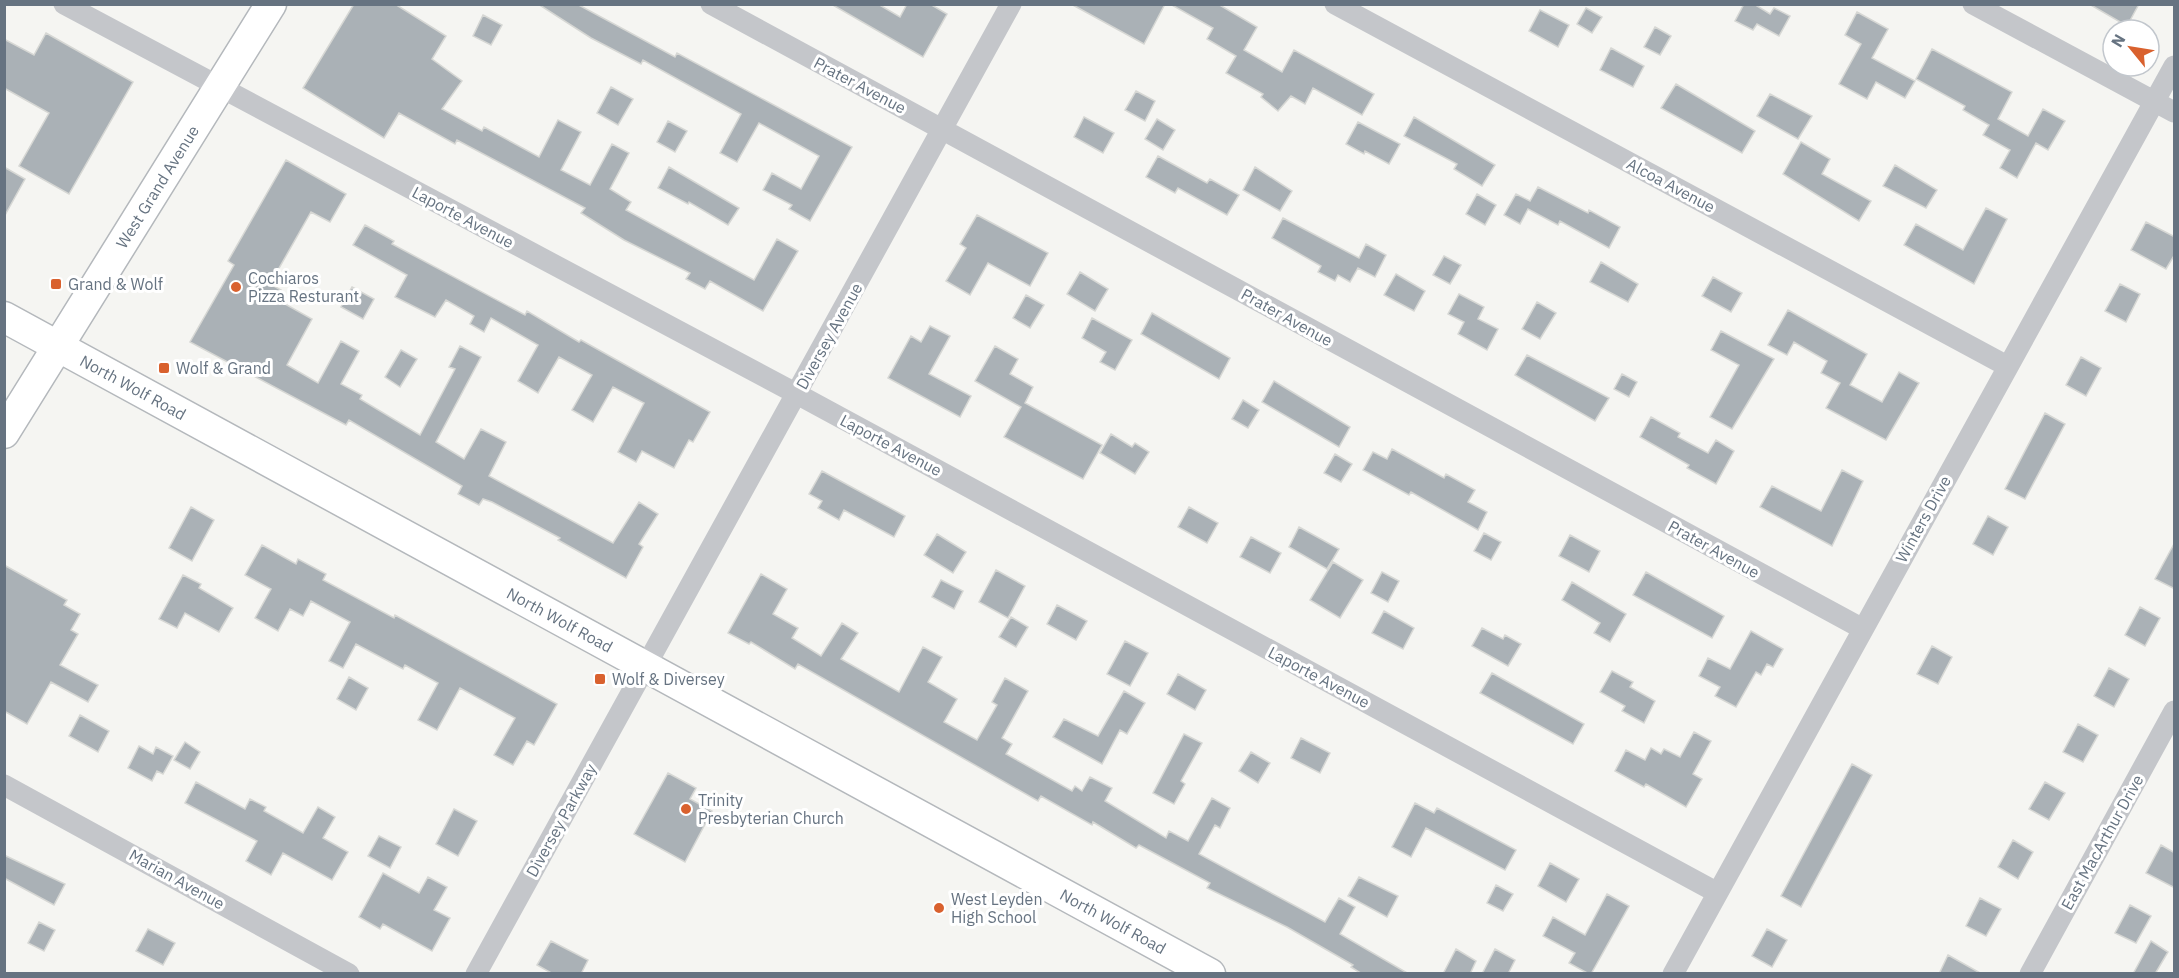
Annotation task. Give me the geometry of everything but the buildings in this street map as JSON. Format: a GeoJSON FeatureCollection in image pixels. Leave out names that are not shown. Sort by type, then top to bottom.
{"type":"FeatureCollection","features":[{"type":"Feature","properties":{"kind":"main road","name":"West Grand Avenue"},"geometry":{"type":"LineString","coordinates":[[4,433],[271,4]]}},
{"type":"Feature","properties":{"kind":"main road","name":"North Wolf Road"},"geometry":{"type":"LineString","coordinates":[[4,317],[1210,974]]}},
{"type":"Feature","properties":{"kind":"street","name":"Laporte Avenue"},"geometry":{"type":"LineString","coordinates":[[64,4],[797,394],[1716,892]]}},
{"type":"Feature","properties":{"kind":"street","name":"Prater Avenue"},"geometry":{"type":"LineString","coordinates":[[711,4],[1863,629]]}},
{"type":"Feature","properties":{"kind":"street","name":"Diversey Avenue"},"geometry":{"type":"LineString","coordinates":[[646,667],[1011,4]]}},
{"type":"Feature","properties":{"kind":"street","name":"Alcoa Avenue"},"geometry":{"type":"LineString","coordinates":[[1335,4],[2007,366]]}},
{"type":"Feature","properties":{"kind":"street"},"geometry":{"type":"LineString","coordinates":[[1973,4],[2175,112]]}},
{"type":"Feature","properties":{"kind":"street","name":"Winters Drive"},"geometry":{"type":"LineString","coordinates":[[1673,974],[1716,892],[2175,66]]}},
{"type":"Feature","properties":{"kind":"street","name":"Diversey Parkway"},"geometry":{"type":"LineString","coordinates":[[476,974],[646,667]]}},
{"type":"Feature","properties":{"kind":"street","name":"East MacArthur Drive"},"geometry":{"type":"LineString","coordinates":[[2030,974],[2175,711]]}},
{"type":"Feature","properties":{"kind":"street","name":"Marian Avenue"},"geometry":{"type":"LineString","coordinates":[[4,785],[349,974]]}},
{"type":"Feature","properties":{"kind":"place","name":"Grand & Wolf"},"geometry":{"type":"Point","coordinates":[56,284]}},
{"type":"Feature","properties":{"kind":"place","name":"Cochiaros Pizza Resturant"},"geometry":{"type":"Point","coordinates":[236,287]}},
{"type":"Feature","properties":{"kind":"place","name":"Wolf & Grand"},"geometry":{"type":"Point","coordinates":[164,368]}},
{"type":"Feature","properties":{"kind":"place","name":"Wolf & Diversey"},"geometry":{"type":"Point","coordinates":[600,679]}},
{"type":"Feature","properties":{"kind":"place","name":"Trinity Presbyterian Church"},"geometry":{"type":"Point","coordinates":[686,809]}},
{"type":"Feature","properties":{"kind":"place","name":"West Leyden High School"},"geometry":{"type":"Point","coordinates":[939,908]}}]}
